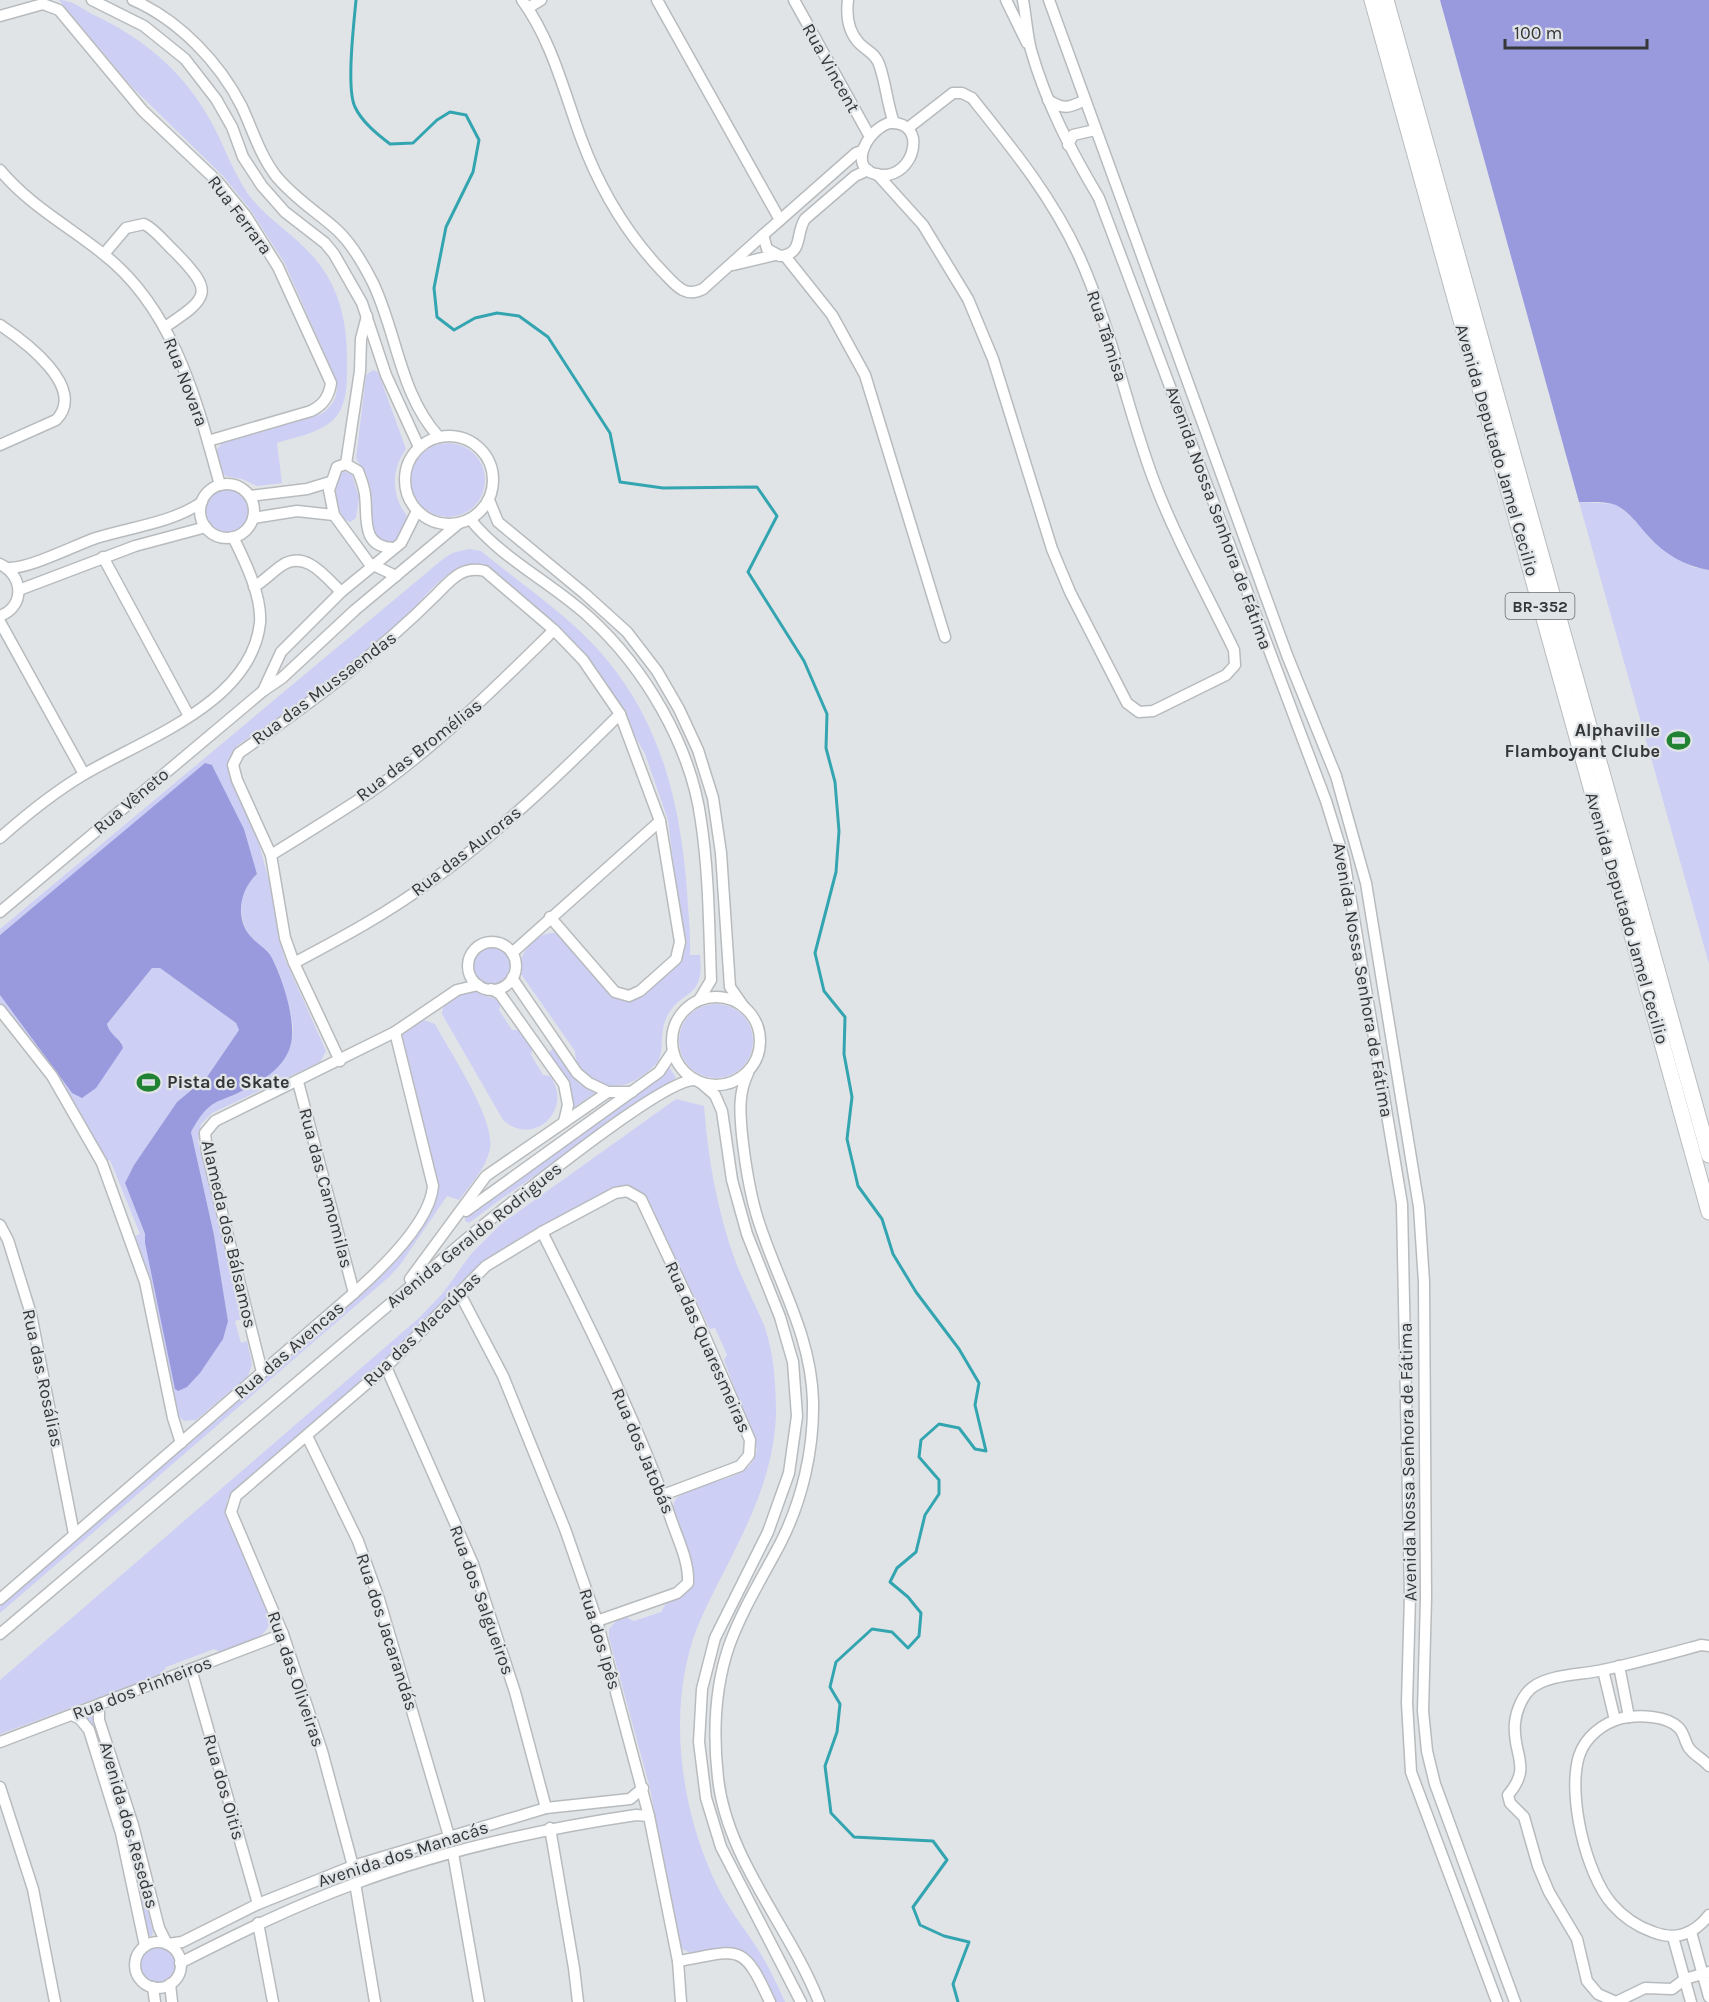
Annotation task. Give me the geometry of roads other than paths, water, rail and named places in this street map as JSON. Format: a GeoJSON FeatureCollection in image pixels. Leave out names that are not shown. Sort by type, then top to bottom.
{"type":"FeatureCollection","features":[{"type":"Feature","properties":{"kind":"highway","name":"Avenida Deputado Jamel Cecilio"},"geometry":{"type":"LineString","coordinates":[[1372,0],[1709,1212]]}},
{"type":"Feature","properties":{"kind":"highway","name":"Avenida Deputado Jamel Cecilio"},"geometry":{"type":"LineString","coordinates":[[1386,0],[1709,1155]]}},
{"type":"Feature","properties":{"kind":"street"},"geometry":{"type":"LineString","coordinates":[[92,0],[129,17],[159,36],[197,72],[224,112],[243,157],[252,172],[285,212],[330,249],[350,278],[367,316],[386,375],[419,447]]}},
{"type":"Feature","properties":{"kind":"street"},"geometry":{"type":"LineString","coordinates":[[133,0],[169,22],[211,61],[231,89],[248,120],[259,150],[276,175],[303,204],[337,230],[357,256],[378,296],[402,369],[421,412],[439,437]]}},
{"type":"Feature","properties":{"kind":"street"},"geometry":{"type":"LineString","coordinates":[[541,0],[525,4],[555,64],[595,171],[617,212],[644,250],[680,290],[689,293],[703,289],[733,265],[763,235],[856,153],[862,151]]}},
{"type":"Feature","properties":{"kind":"street"},"geometry":{"type":"LineString","coordinates":[[657,0],[780,220]]}},
{"type":"Feature","properties":{"kind":"street","name":"Rua Vincent"},"geometry":{"type":"LineString","coordinates":[[794,0],[869,135]]}},
{"type":"Feature","properties":{"kind":"street"},"geometry":{"type":"LineString","coordinates":[[848,0],[849,25],[854,37],[861,45],[872,51],[879,63],[894,123]]}},
{"type":"Feature","properties":{"kind":"street"},"geometry":{"type":"LineString","coordinates":[[1006,0],[1031,49]]}},
{"type":"Feature","properties":{"kind":"street","name":"Avenida Nossa Senhora de Fátima"},"geometry":{"type":"LineString","coordinates":[[1023,0],[1031,49],[1048,100],[1068,145],[1103,208],[1326,801],[1344,859],[1402,1204],[1410,1596],[1407,1703],[1412,1772],[1497,2002]]}},
{"type":"Feature","properties":{"kind":"street","name":"Avenida Nossa Senhora de Fátima"},"geometry":{"type":"LineString","coordinates":[[1049,0],[1287,655],[1336,776],[1366,883],[1419,1207],[1424,1282],[1426,1598],[1424,1711],[1427,1751],[1435,1784],[1515,2002]]}},
{"type":"Feature","properties":{"kind":"street","name":"Rua Ferrara"},"geometry":{"type":"LineString","coordinates":[[0,16],[43,4],[59,10],[143,111],[201,165],[234,201],[278,267],[331,383],[328,396],[321,405],[311,411],[208,441]]}},
{"type":"Feature","properties":{"kind":"street","name":"Rua Tâmisa"},"geometry":{"type":"LineString","coordinates":[[896,192],[941,252],[977,319],[1052,549],[1070,592],[1127,703],[1139,711],[1153,711],[1226,675],[1235,665],[1234,650],[1170,522],[1153,480],[1094,292],[1078,255],[1043,190],[972,98],[963,93],[953,93],[908,128]]}},
{"type":"Feature","properties":{"kind":"street"},"geometry":{"type":"LineString","coordinates":[[1048,100],[1059,107],[1070,108],[1084,100]]}},
{"type":"Feature","properties":{"kind":"street"},"geometry":{"type":"LineString","coordinates":[[894,123],[908,128],[914,141],[913,152],[898,170],[894,180],[896,192],[891,192],[863,161],[862,151],[869,135],[878,128],[894,123]]}},
{"type":"Feature","properties":{"kind":"street"},"geometry":{"type":"LineString","coordinates":[[1068,145],[1073,135],[1095,130]]}},
{"type":"Feature","properties":{"kind":"street","name":"Rua Novara"},"geometry":{"type":"LineString","coordinates":[[0,170],[46,214],[104,254],[136,288],[165,327],[185,370],[220,485]]}},
{"type":"Feature","properties":{"kind":"street"},"geometry":{"type":"LineString","coordinates":[[733,265],[793,252],[798,244],[799,231],[805,219],[855,176],[872,172],[888,174],[898,170]]}},
{"type":"Feature","properties":{"kind":"street"},"geometry":{"type":"LineString","coordinates":[[104,254],[126,228],[144,224],[198,276],[202,292],[198,303],[165,327]]}},
{"type":"Feature","properties":{"kind":"street"},"geometry":{"type":"LineString","coordinates":[[763,235],[767,249],[780,255],[832,315],[865,375],[945,637]]}},
{"type":"Feature","properties":{"kind":"street"},"geometry":{"type":"LineString","coordinates":[[346,464],[360,371],[361,339],[367,316]]}},
{"type":"Feature","properties":{"kind":"street"},"geometry":{"type":"LineString","coordinates":[[0,325],[23,340],[39,355],[59,381],[65,402],[56,420],[0,445]]}},
{"type":"Feature","properties":{"kind":"street"},"geometry":{"type":"LineString","coordinates":[[439,437],[464,438],[483,453],[493,476],[489,500],[481,511],[458,524],[436,523],[417,511],[407,493],[405,472],[410,458],[419,447],[439,437]]}},
{"type":"Feature","properties":{"kind":"street"},"geometry":{"type":"LineString","coordinates":[[393,548],[384,548],[376,543],[365,525],[366,497],[355,467],[346,464],[334,471],[330,482],[329,498],[333,515],[372,564],[396,576]]}},
{"type":"Feature","properties":{"kind":"street"},"geometry":{"type":"LineString","coordinates":[[250,496],[307,489],[330,482]]}},
{"type":"Feature","properties":{"kind":"street"},"geometry":{"type":"LineString","coordinates":[[4,566],[23,566],[97,538],[179,514],[202,502],[212,489],[220,485],[237,486],[250,496],[253,503],[253,518],[246,531],[233,537],[218,536],[206,527],[201,511],[202,502]]}},
{"type":"Feature","properties":{"kind":"street"},"geometry":{"type":"LineString","coordinates":[[489,500],[498,522],[627,632],[657,670],[698,750],[713,798],[721,853],[730,987],[754,1018],[760,1039],[756,1061],[741,1088],[740,1111],[745,1161],[757,1214],[794,1308],[807,1353],[813,1400],[812,1445],[799,1498],[781,1542],[750,1596],[729,1646],[718,1688],[715,1735],[718,1780],[726,1815],[741,1851],[795,1950],[819,2002]]}},
{"type":"Feature","properties":{"kind":"street"},"geometry":{"type":"LineString","coordinates":[[253,518],[297,511],[333,515]]}},
{"type":"Feature","properties":{"kind":"street","name":"Rua Vêneto"},"geometry":{"type":"LineString","coordinates":[[262,691],[281,652],[341,592],[406,538],[417,511]]}},
{"type":"Feature","properties":{"kind":"street"},"geometry":{"type":"LineString","coordinates":[[470,519],[490,540],[590,617],[624,653],[664,713],[688,767],[701,819],[711,980],[699,1000]]}},
{"type":"Feature","properties":{"kind":"street","name":"Rua Vêneto"},"geometry":{"type":"LineString","coordinates":[[0,912],[262,691],[297,665],[458,524]]}},
{"type":"Feature","properties":{"kind":"street"},"geometry":{"type":"LineString","coordinates":[[19,590],[103,557],[167,536],[206,527]]}},
{"type":"Feature","properties":{"kind":"street"},"geometry":{"type":"LineString","coordinates":[[0,838],[34,807],[84,774],[158,737],[189,716],[229,685],[243,669],[254,647],[260,620],[254,587],[233,537]]}},
{"type":"Feature","properties":{"kind":"street"},"geometry":{"type":"LineString","coordinates":[[103,557],[189,716]]}},
{"type":"Feature","properties":{"kind":"street"},"geometry":{"type":"LineString","coordinates":[[254,587],[282,566],[297,561],[313,565],[341,592]]}},
{"type":"Feature","properties":{"kind":"street"},"geometry":{"type":"LineString","coordinates":[[0,616],[15,605],[19,590],[15,575],[4,566]]}},
{"type":"Feature","properties":{"kind":"street","name":"Rua das Mussaendas"},"geometry":{"type":"LineString","coordinates":[[271,855],[232,765],[239,753],[344,678],[402,629],[459,572],[473,568],[485,571],[554,630]]}},
{"type":"Feature","properties":{"kind":"street"},"geometry":{"type":"LineString","coordinates":[[0,622],[84,774]]}},
{"type":"Feature","properties":{"kind":"street"},"geometry":{"type":"LineString","coordinates":[[550,917],[615,992],[628,996],[640,991],[676,959],[680,942],[660,821],[620,714],[582,660],[554,630]]}},
{"type":"Feature","properties":{"kind":"street","name":"Rua das Bromélias"},"geometry":{"type":"LineString","coordinates":[[271,855],[373,790],[427,748],[480,703],[554,630]]}},
{"type":"Feature","properties":{"kind":"street"},"geometry":{"type":"LineString","coordinates":[[281,652],[297,665]]}},
{"type":"Feature","properties":{"kind":"street","name":"Rua das Auroras"},"geometry":{"type":"LineString","coordinates":[[294,963],[364,926],[431,881],[551,783],[620,714]]}},
{"type":"Feature","properties":{"kind":"street"},"geometry":{"type":"LineString","coordinates":[[491,989],[503,987],[512,978],[516,966],[512,953],[660,821]]}},
{"type":"Feature","properties":{"kind":"street"},"geometry":{"type":"LineString","coordinates":[[271,855],[285,938],[294,963],[340,1061]]}},
{"type":"Feature","properties":{"kind":"street","name":"Alameda dos Bálsamos"},"geometry":{"type":"LineString","coordinates":[[457,990],[469,970],[474,951],[485,943],[500,943],[512,953]]}},
{"type":"Feature","properties":{"kind":"street"},"geometry":{"type":"LineString","coordinates":[[469,970],[478,985],[500,994],[543,1051],[564,1084],[567,1105],[564,1122]]}},
{"type":"Feature","properties":{"kind":"street"},"geometry":{"type":"LineString","coordinates":[[512,978],[577,1073],[589,1083],[608,1092],[632,1092]]}},
{"type":"Feature","properties":{"kind":"street","name":"Alameda dos Bálsamos"},"geometry":{"type":"LineString","coordinates":[[262,1372],[207,1152],[205,1133],[215,1121],[298,1082],[395,1032],[457,990],[478,985]]}},
{"type":"Feature","properties":{"kind":"street"},"geometry":{"type":"LineString","coordinates":[[744,1007],[722,997],[699,1000],[686,1008],[677,1020],[672,1035],[673,1051],[684,1072],[715,1095],[722,1111],[732,1180],[747,1234],[780,1317],[793,1362],[797,1416],[789,1473],[768,1532],[735,1593],[715,1638],[702,1689],[699,1742],[706,1798],[721,1847],[801,2002]]}},
{"type":"Feature","properties":{"kind":"street"},"geometry":{"type":"LineString","coordinates":[[0,1010],[52,1076],[102,1163],[145,1282],[173,1418],[181,1443]]}},
{"type":"Feature","properties":{"kind":"street"},"geometry":{"type":"LineString","coordinates":[[523,1024],[537,1015]]}},
{"type":"Feature","properties":{"kind":"street","name":"Rua das Avencas"},"geometry":{"type":"LineString","coordinates":[[1,1595],[354,1293],[401,1247],[432,1199],[433,1186],[395,1032]]}},
{"type":"Feature","properties":{"kind":"street"},"geometry":{"type":"LineString","coordinates":[[543,1051],[548,1044],[556,1042]]}},
{"type":"Feature","properties":{"kind":"street","name":"Avenida Geraldo Rodrigues"},"geometry":{"type":"LineString","coordinates":[[458,1216],[659,1072],[673,1051]]}},
{"type":"Feature","properties":{"kind":"street"},"geometry":{"type":"LineString","coordinates":[[697,1081],[712,1086],[725,1085],[748,1073]]}},
{"type":"Feature","properties":{"kind":"street","name":"Avenida Geraldo Rodrigues"},"geometry":{"type":"LineString","coordinates":[[370,1319],[550,1172],[653,1098],[684,1080],[697,1081]]}},
{"type":"Feature","properties":{"kind":"street","name":"Rua das Camomilas"},"geometry":{"type":"LineString","coordinates":[[298,1082],[354,1293]]}},
{"type":"Feature","properties":{"kind":"street","name":"Avenida Geraldo Rodrigues"},"geometry":{"type":"LineString","coordinates":[[370,1319],[416,1273],[486,1176],[608,1092]]}},
{"type":"Feature","properties":{"kind":"street","name":"Rua das Macaúbas"},"geometry":{"type":"LineString","coordinates":[[236,1496],[386,1367],[486,1266],[542,1232],[615,1193],[627,1191]]}},
{"type":"Feature","properties":{"kind":"street","name":"Rua das Quaresmeiras"},"geometry":{"type":"LineString","coordinates":[[627,1191],[641,1200],[696,1316],[750,1440],[749,1455],[740,1466],[663,1495]]}},
{"type":"Feature","properties":{"kind":"street"},"geometry":{"type":"LineString","coordinates":[[458,1216],[462,1228],[476,1231]]}},
{"type":"Feature","properties":{"kind":"street","name":"Rua das Rosálias"},"geometry":{"type":"LineString","coordinates":[[0,1225],[8,1240],[31,1314],[74,1534]]}},
{"type":"Feature","properties":{"kind":"street","name":"Rua dos Jatobás"},"geometry":{"type":"LineString","coordinates":[[542,1232],[595,1337],[663,1495],[689,1570],[688,1583],[677,1593],[597,1621]]}},
{"type":"Feature","properties":{"kind":"street","name":"Rua dos Ipês"},"geometry":{"type":"LineString","coordinates":[[460,1294],[503,1377],[565,1529],[597,1621],[650,1816],[678,1961],[681,2002]]}},
{"type":"Feature","properties":{"kind":"street","name":"Rua das Avencas"},"geometry":{"type":"LineString","coordinates":[[0,1634],[370,1319]]}},
{"type":"Feature","properties":{"kind":"street","name":"Rua dos Salgueiros"},"geometry":{"type":"LineString","coordinates":[[386,1367],[473,1564],[515,1692],[546,1808]]}},
{"type":"Feature","properties":{"kind":"street"},"geometry":{"type":"LineString","coordinates":[[1407,1374],[1423,1374]]}},
{"type":"Feature","properties":{"kind":"street","name":"Rua dos Jacarandás"},"geometry":{"type":"LineString","coordinates":[[307,1436],[358,1541],[379,1599],[449,1836]]}},
{"type":"Feature","properties":{"kind":"street","name":"Rua das Oliveiras"},"geometry":{"type":"LineString","coordinates":[[236,1496],[231,1512],[283,1634],[322,1752],[353,1866]]}},
{"type":"Feature","properties":{"kind":"street","name":"Rua dos Pinheiros"},"geometry":{"type":"LineString","coordinates":[[0,1742],[283,1634]]}},
{"type":"Feature","properties":{"kind":"street"},"geometry":{"type":"LineString","coordinates":[[1706,1974],[1685,1979],[1672,1989],[1645,1988],[1616,2002],[1598,1994],[1587,1981],[1577,1939],[1549,1892],[1538,1866],[1524,1817],[1510,1803],[1508,1795],[1518,1784],[1522,1771],[1517,1750],[1515,1722],[1522,1699],[1531,1688],[1543,1681],[1603,1670],[1701,1645],[1709,1646]]}},
{"type":"Feature","properties":{"kind":"street"},"geometry":{"type":"LineString","coordinates":[[1619,1666],[1629,1717]]}},
{"type":"Feature","properties":{"kind":"street","name":"Rua dos Oitis"},"geometry":{"type":"LineString","coordinates":[[191,1669],[258,1904]]}},
{"type":"Feature","properties":{"kind":"street"},"geometry":{"type":"LineString","coordinates":[[1603,1670],[1615,1720]]}},
{"type":"Feature","properties":{"kind":"street","name":"Avenida dos Resedas"},"geometry":{"type":"LineString","coordinates":[[99,1704],[99,1720],[133,1825],[159,1928],[168,1944]]}},
{"type":"Feature","properties":{"kind":"street","name":"Avenida dos Resedas"},"geometry":{"type":"LineString","coordinates":[[72,1715],[80,1719],[89,1730],[118,1822],[145,1946]]}},
{"type":"Feature","properties":{"kind":"street"},"geometry":{"type":"LineString","coordinates":[[1709,1766],[1690,1750],[1678,1727],[1660,1718],[1629,1717],[1615,1720],[1593,1733],[1579,1755],[1577,1808],[1589,1862],[1600,1886],[1612,1904],[1632,1923],[1673,1937],[1691,1932],[1709,1915]]}},
{"type":"Feature","properties":{"kind":"street"},"geometry":{"type":"LineString","coordinates":[[0,1787],[33,1889],[55,2002]]}},
{"type":"Feature","properties":{"kind":"street","name":"Avenida dos Manacás"},"geometry":{"type":"LineString","coordinates":[[168,1944],[182,1942],[258,1904],[353,1866],[546,1808],[630,1799],[643,1788]]}},
{"type":"Feature","properties":{"kind":"street","name":"Avenida dos Manacás"},"geometry":{"type":"LineString","coordinates":[[180,1963],[258,1923],[355,1883],[453,1852],[549,1828],[636,1815],[650,1816]]}},
{"type":"Feature","properties":{"kind":"street"},"geometry":{"type":"LineString","coordinates":[[491,1825],[497,1833],[497,1841]]}},
{"type":"Feature","properties":{"kind":"street"},"geometry":{"type":"LineString","coordinates":[[549,1828],[578,2002]]}},
{"type":"Feature","properties":{"kind":"street"},"geometry":{"type":"LineString","coordinates":[[400,1852],[399,1861],[404,1868]]}},
{"type":"Feature","properties":{"kind":"street"},"geometry":{"type":"LineString","coordinates":[[453,1852],[478,2002]]}},
{"type":"Feature","properties":{"kind":"street"},"geometry":{"type":"LineString","coordinates":[[355,1883],[375,2002]]}},
{"type":"Feature","properties":{"kind":"street"},"geometry":{"type":"LineString","coordinates":[[299,1888],[306,1894],[305,1904]]}},
{"type":"Feature","properties":{"kind":"street"},"geometry":{"type":"LineString","coordinates":[[1457,1895],[1473,1889]]}},
{"type":"Feature","properties":{"kind":"street"},"geometry":{"type":"LineString","coordinates":[[258,1923],[273,2002]]}},
{"type":"Feature","properties":{"kind":"street"},"geometry":{"type":"LineString","coordinates":[[1691,1932],[1706,1974],[1709,1997]]}},
{"type":"Feature","properties":{"kind":"street"},"geometry":{"type":"LineString","coordinates":[[1673,1937],[1691,2002]]}},
{"type":"Feature","properties":{"kind":"street"},"geometry":{"type":"LineString","coordinates":[[156,1942],[168,1944],[174,1949],[180,1963],[178,1975],[170,1984],[153,1987],[141,1980],[135,1965],[139,1951],[156,1942]]}},
{"type":"Feature","properties":{"kind":"street"},"geometry":{"type":"LineString","coordinates":[[678,1961],[731,1952],[743,1956],[758,1976],[770,2002]]}},
{"type":"Feature","properties":{"kind":"street"},"geometry":{"type":"LineString","coordinates":[[170,1984],[172,2002]]}},
{"type":"Feature","properties":{"kind":"street"},"geometry":{"type":"LineString","coordinates":[[153,1987],[155,2002]]}},
{"type":"Feature","properties":{"kind":"waterway"},"geometry":{"type":"LineString","coordinates":[[356,0],[351,86],[355,107],[366,123],[390,144],[413,143],[437,120],[450,112],[466,115],[479,140],[473,172],[446,227],[434,288],[437,317],[454,330],[475,318],[497,313],[519,316],[548,337],[610,433],[620,482],[663,488],[757,487],[777,516],[748,572],[804,661],[827,714],[826,748],[835,782],[839,831],[836,872],[815,953],[824,991],[845,1017],[844,1054],[852,1097],[847,1139],[858,1186],[882,1219],[893,1254],[916,1292],[959,1349],[979,1383],[975,1405],[986,1451],[975,1449],[959,1428],[939,1424],[921,1440],[919,1457],[939,1480],[939,1494],[925,1515],[916,1552],[897,1568],[890,1582],[908,1597],[921,1613],[919,1636],[908,1648],[892,1632],[872,1629],[836,1662],[830,1687],[840,1704],[837,1732],[825,1766],[831,1813],[854,1837],[933,1841],[947,1860],[913,1907],[920,1925],[944,1936],[969,1942],[953,1984],[958,2002]]}},
{"type":"Feature","properties":{"kind":"place","name":"Alphaville Flamboyant Clube"},"geometry":{"type":"Point","coordinates":[1678,740]}},
{"type":"Feature","properties":{"kind":"place","name":"Pista de Skate"},"geometry":{"type":"Point","coordinates":[149,1082]}}]}
